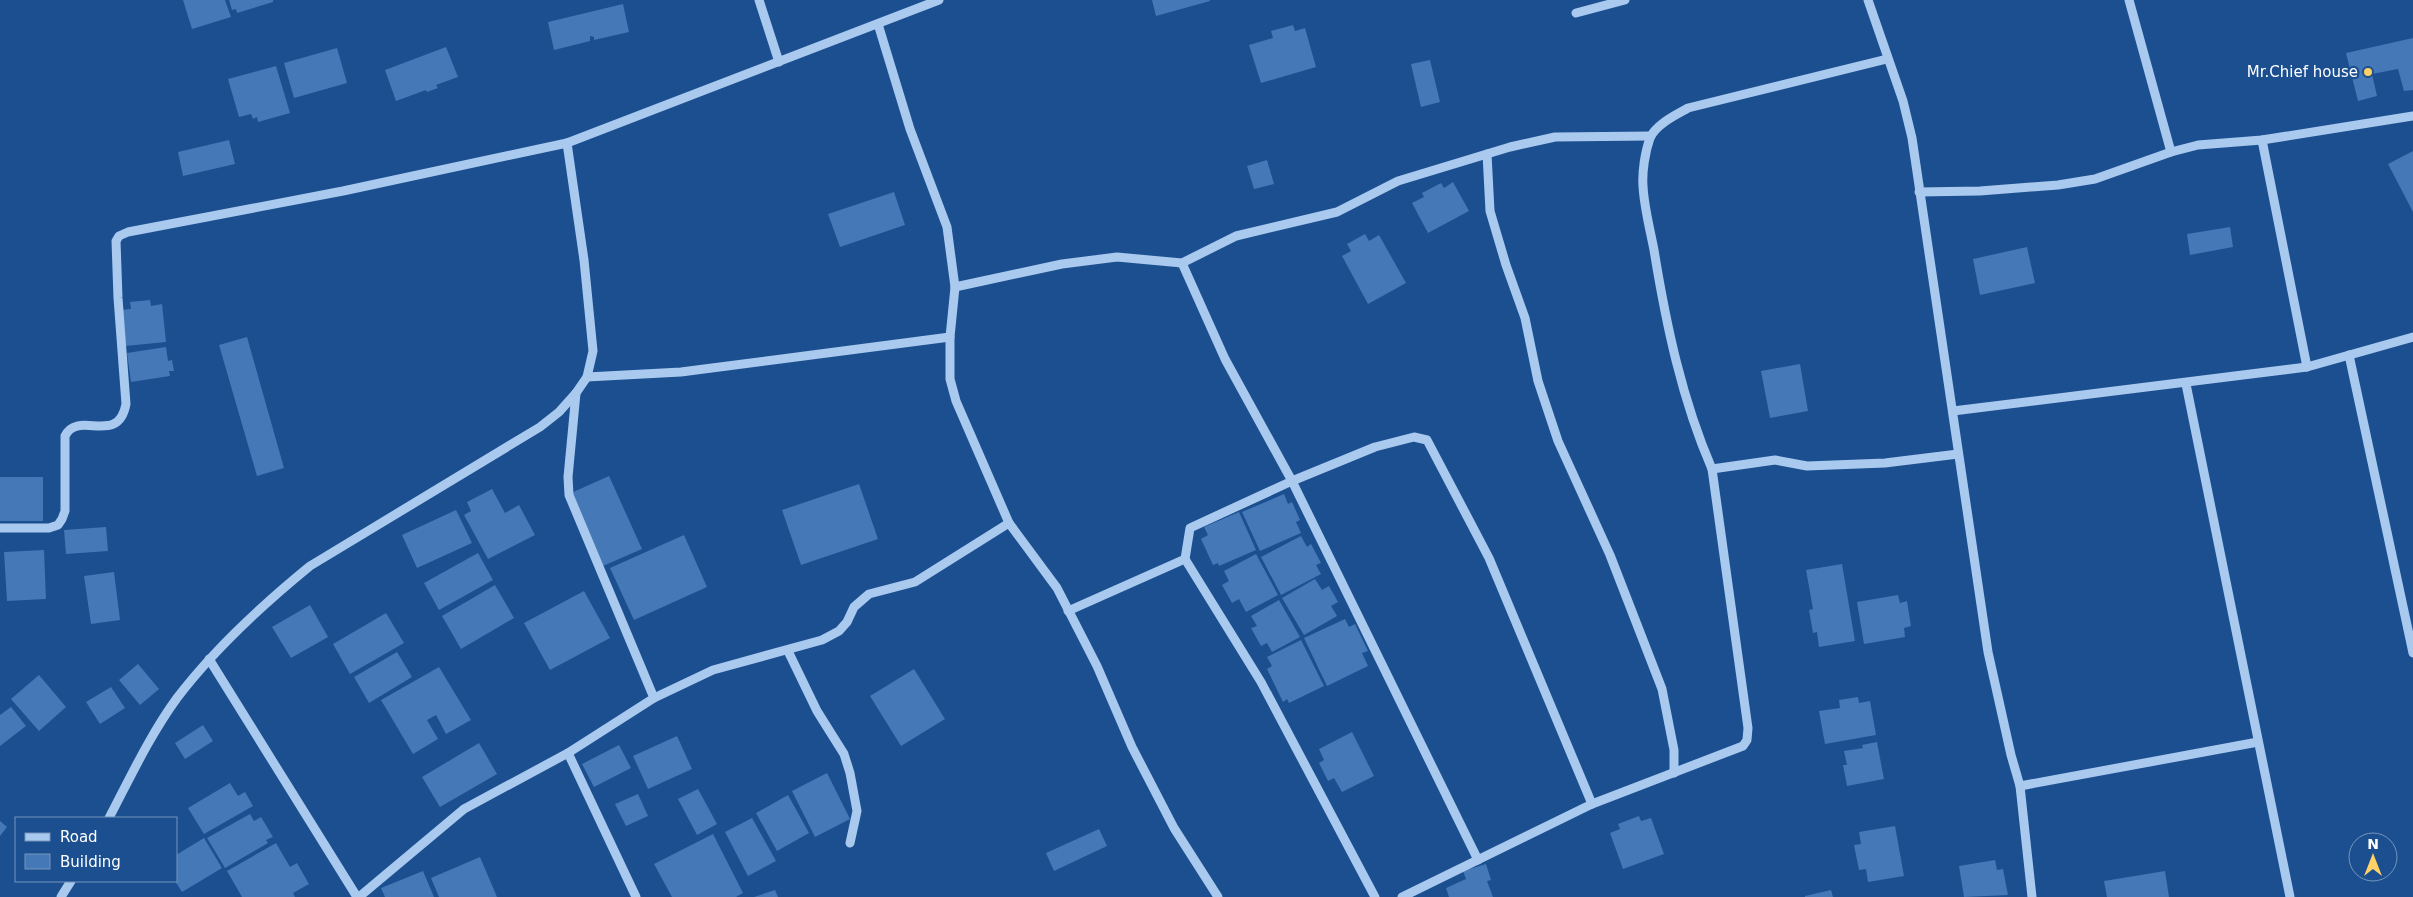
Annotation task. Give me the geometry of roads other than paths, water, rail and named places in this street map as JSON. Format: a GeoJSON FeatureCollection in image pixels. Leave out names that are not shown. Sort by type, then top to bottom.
{"type":"FeatureCollection","features":[{"type":"Feature","properties":{"kind":"street"},"geometry":{"type":"LineString","coordinates":[[760,0],[779,62]]}},
{"type":"Feature","properties":{"kind":"street"},"geometry":{"type":"LineString","coordinates":[[0,528],[49,528],[58,525],[65,511],[65,436],[67,432],[78,426],[113,425],[120,421],[124,413],[126,404],[116,241],[119,236],[128,232],[342,191],[567,144],[939,0]]}},
{"type":"Feature","properties":{"kind":"street"},"geometry":{"type":"LineString","coordinates":[[1576,13],[1625,0]]}},
{"type":"Feature","properties":{"kind":"street"},"geometry":{"type":"LineString","coordinates":[[1868,0],[1903,101],[1912,138],[1988,652],[2010,755],[2020,786],[2032,897]]}},
{"type":"Feature","properties":{"kind":"street"},"geometry":{"type":"LineString","coordinates":[[2129,0],[2171,152]]}},
{"type":"Feature","properties":{"kind":"street"},"geometry":{"type":"LineString","coordinates":[[878,24],[910,129],[947,228],[955,287],[950,337],[950,379],[956,401],[1009,523],[1057,588],[1097,666],[1132,747],[1174,828],[1218,897]]}},
{"type":"Feature","properties":{"kind":"street"},"geometry":{"type":"LineString","coordinates":[[1402,897],[1592,804],[1743,746],[1747,740],[1748,734],[1712,469],[1699,438],[1682,381],[1662,300],[1643,186],[1646,156],[1651,136],[1667,120],[1688,108],[1887,59]]}},
{"type":"Feature","properties":{"kind":"street"},"geometry":{"type":"LineString","coordinates":[[1919,192],[1980,191],[2058,185],[2094,179],[2171,152],[2198,145],[2262,140],[2413,116]]}},
{"type":"Feature","properties":{"kind":"street"},"geometry":{"type":"LineString","coordinates":[[955,287],[1062,264],[1117,257],[1182,263],[1236,236],[1337,212],[1398,181],[1487,154],[1555,137],[1651,136]]}},
{"type":"Feature","properties":{"kind":"street"},"geometry":{"type":"LineString","coordinates":[[2262,140],[2307,367]]}},
{"type":"Feature","properties":{"kind":"street"},"geometry":{"type":"LineString","coordinates":[[109,817],[151,740],[176,700],[209,659],[270,599],[310,566],[540,427],[559,412],[587,377],[593,351],[584,260],[567,144]]}},
{"type":"Feature","properties":{"kind":"street"},"geometry":{"type":"LineString","coordinates":[[1487,154],[1490,211],[1506,265],[1525,318],[1538,381],[1558,441],[1610,555],[1662,688],[1674,750],[1674,772]]}},
{"type":"Feature","properties":{"kind":"street"},"geometry":{"type":"LineString","coordinates":[[1182,263],[1225,359],[1292,481],[1478,860]]}},
{"type":"Feature","properties":{"kind":"street"},"geometry":{"type":"LineString","coordinates":[[587,377],[681,372],[950,337]]}},
{"type":"Feature","properties":{"kind":"street"},"geometry":{"type":"LineString","coordinates":[[1953,411],[2186,384],[2307,367],[2413,337]]}},
{"type":"Feature","properties":{"kind":"street"},"geometry":{"type":"LineString","coordinates":[[2349,355],[2413,653]]}},
{"type":"Feature","properties":{"kind":"street"},"geometry":{"type":"LineString","coordinates":[[2186,384],[2290,897]]}},
{"type":"Feature","properties":{"kind":"street"},"geometry":{"type":"LineString","coordinates":[[576,393],[568,477],[569,495],[654,698]]}},
{"type":"Feature","properties":{"kind":"street"},"geometry":{"type":"LineString","coordinates":[[1375,897],[1261,682],[1185,559],[1190,528],[1292,481],[1375,447],[1414,437],[1427,440],[1489,558],[1592,804]]}},
{"type":"Feature","properties":{"kind":"street"},"geometry":{"type":"LineString","coordinates":[[1712,469],[1775,460],[1807,466],[1885,463],[1958,454]]}},
{"type":"Feature","properties":{"kind":"street"},"geometry":{"type":"LineString","coordinates":[[209,659],[358,897],[464,809],[568,753],[654,698],[713,670],[788,651],[822,640],[839,631],[847,622],[854,607],[869,594],[916,582],[1009,523]]}},
{"type":"Feature","properties":{"kind":"street"},"geometry":{"type":"LineString","coordinates":[[1068,611],[1185,559]]}},
{"type":"Feature","properties":{"kind":"street"},"geometry":{"type":"LineString","coordinates":[[788,651],[817,711],[844,754],[850,773],[857,811],[850,843]]}},
{"type":"Feature","properties":{"kind":"street"},"geometry":{"type":"LineString","coordinates":[[2020,786],[2258,742]]}},
{"type":"Feature","properties":{"kind":"street"},"geometry":{"type":"LineString","coordinates":[[568,753],[636,897]]}},
{"type":"Feature","properties":{"kind":"street"},"geometry":{"type":"LineString","coordinates":[[61,897],[70,882]]}},
{"type":"Feature","properties":{"kind":"place","name":"Mr.Chief house"},"geometry":{"type":"Point","coordinates":[2368,72]}}]}
